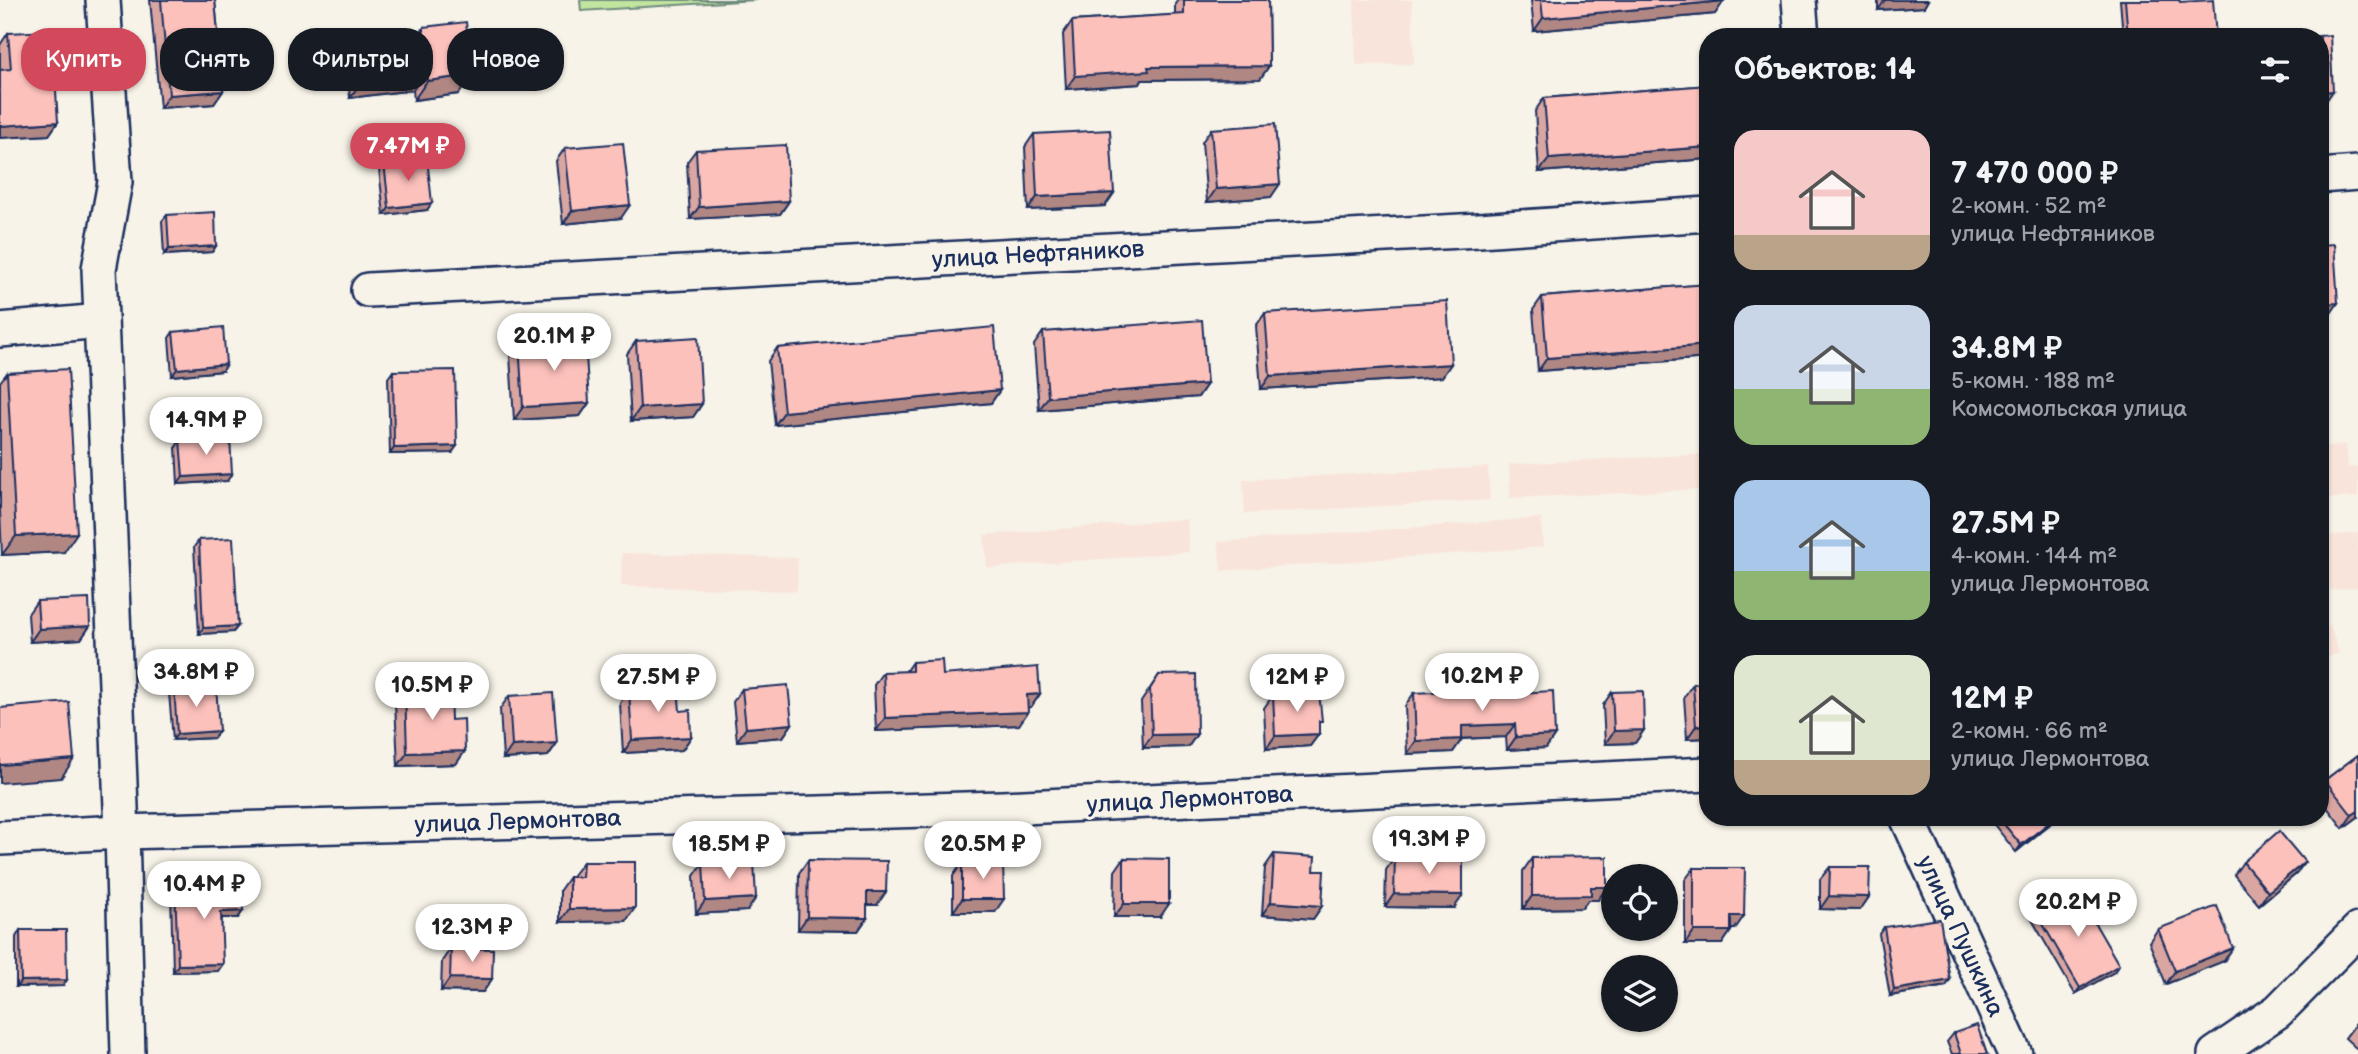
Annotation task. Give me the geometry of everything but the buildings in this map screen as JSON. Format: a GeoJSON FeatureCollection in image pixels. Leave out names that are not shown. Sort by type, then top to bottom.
{"type":"FeatureCollection","features":[{"type":"Feature","properties":{"kind":"street"},"geometry":{"type":"LineString","coordinates":[[103,0],[115,182],[99,269],[122,832],[128,1054]]}},
{"type":"Feature","properties":{"kind":"street"},"geometry":{"type":"LineString","coordinates":[[1799,0],[1801,28]]}},
{"type":"Feature","properties":{"kind":"street"},"geometry":{"type":"LineString","coordinates":[[2329,175],[2358,173]]}},
{"type":"Feature","properties":{"kind":"street","name":"улица Нефтяников"},"geometry":{"type":"LineString","coordinates":[[368,290],[1479,230],[1699,215]]}},
{"type":"Feature","properties":{"kind":"street"},"geometry":{"type":"LineString","coordinates":[[0,330],[101,321]]}},
{"type":"Feature","properties":{"kind":"street","name":"улица Лермонтова"},"geometry":{"type":"LineString","coordinates":[[0,838],[122,832],[1002,808],[1699,774]]}},
{"type":"Feature","properties":{"kind":"street","name":"улица Пушкина"},"geometry":{"type":"LineString","coordinates":[[1911,826],[2015,1054]]}},
{"type":"Feature","properties":{"kind":"street"},"geometry":{"type":"LineString","coordinates":[[2215,1054],[2278,1011],[2358,930]]}},
{"type":"Feature","properties":{"kind":"shaded area"},"geometry":{"type":"Polygon","coordinates":[[[1354,0],[1412,0],[1414,64],[1356,65],[1354,0]]]}},
{"type":"Feature","properties":{"kind":"shaded area"},"geometry":{"type":"Polygon","coordinates":[[[2346,445],[2348,467],[2358,467],[2358,497],[2329,499],[2329,446],[2346,445]]]}},
{"type":"Feature","properties":{"kind":"shaded area"},"geometry":{"type":"Polygon","coordinates":[[[1699,454],[1699,489],[1510,498],[1509,464],[1699,454]]]}},
{"type":"Feature","properties":{"kind":"shaded area"},"geometry":{"type":"Polygon","coordinates":[[[1488,467],[1490,500],[1245,514],[1243,480],[1488,467]]]}},
{"type":"Feature","properties":{"kind":"shaded area"},"geometry":{"type":"Polygon","coordinates":[[[1541,518],[1543,547],[1221,571],[1218,542],[1541,518]]]}},
{"type":"Feature","properties":{"kind":"shaded area"},"geometry":{"type":"Polygon","coordinates":[[[1187,519],[1189,552],[987,568],[984,535],[1187,519]]]}},
{"type":"Feature","properties":{"kind":"shaded area"},"geometry":{"type":"Polygon","coordinates":[[[2358,533],[2358,587],[2329,590],[2329,535],[2358,533]]]}},
{"type":"Feature","properties":{"kind":"shaded area"},"geometry":{"type":"Polygon","coordinates":[[[622,553],[798,558],[797,591],[621,586],[622,553]]]}},
{"type":"Feature","properties":{"kind":"shaded area"},"geometry":{"type":"Polygon","coordinates":[[[2329,625],[2339,653],[2329,657],[2329,625]]]}},
{"type":"Feature","properties":{"kind":"green space"},"geometry":{"type":"Polygon","coordinates":[[[580,0],[756,0],[581,11],[580,0]]]}}]}
